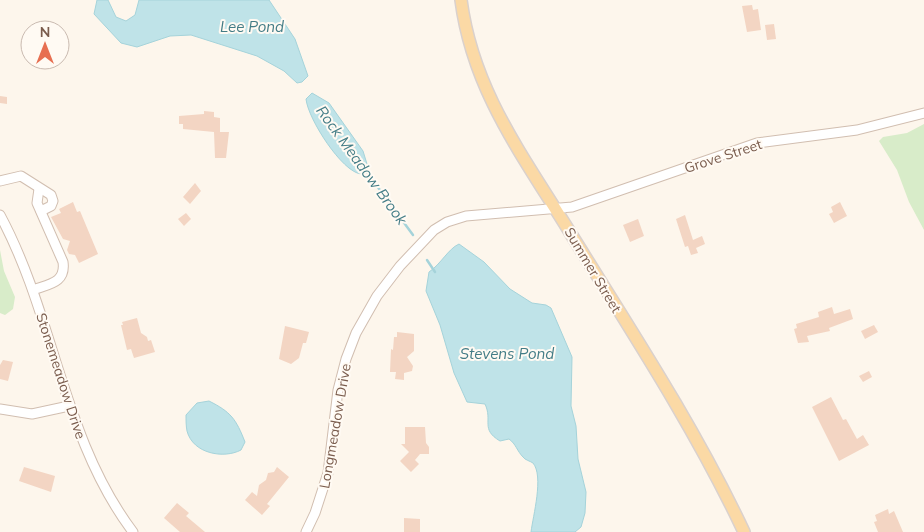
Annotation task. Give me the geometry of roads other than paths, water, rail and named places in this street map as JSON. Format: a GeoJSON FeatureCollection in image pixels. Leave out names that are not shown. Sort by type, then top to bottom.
{"type":"FeatureCollection","features":[{"type":"Feature","properties":{"kind":"main road","name":"Summer Street"},"geometry":{"type":"LineString","coordinates":[[461,0],[468,40],[478,72],[506,131],[678,406],[718,476],[744,532]]}},
{"type":"Feature","properties":{"kind":"street","name":"Grove Street"},"geometry":{"type":"LineString","coordinates":[[556,210],[588,202],[757,143],[857,130],[924,113]]}},
{"type":"Feature","properties":{"kind":"street"},"geometry":{"type":"LineString","coordinates":[[0,181],[21,176],[51,195],[53,201],[51,206],[41,211]]}},
{"type":"Feature","properties":{"kind":"street"},"geometry":{"type":"LineString","coordinates":[[33,290],[55,282],[63,275],[64,270],[63,262],[36,199],[39,189]]}},
{"type":"Feature","properties":{"kind":"street","name":"Longmeadow Drive"},"geometry":{"type":"LineString","coordinates":[[306,532],[315,513],[328,473],[338,390],[351,346],[370,308],[400,266],[434,230],[456,218],[556,210]]}},
{"type":"Feature","properties":{"kind":"street","name":"Stonemeadow Drive"},"geometry":{"type":"LineString","coordinates":[[0,215],[33,290],[69,406],[98,477],[133,532]]}},
{"type":"Feature","properties":{"kind":"street"},"geometry":{"type":"LineString","coordinates":[[0,409],[32,414],[69,406]]}},
{"type":"Feature","properties":{"kind":"water","name":"Lee Pond"},"geometry":{"type":"Polygon","coordinates":[[[97,0],[108,0],[116,17],[126,21],[135,15],[139,0],[269,0],[295,39],[308,76],[302,82],[297,83],[284,71],[257,56],[191,35],[170,36],[137,47],[121,43],[94,14],[97,0]]]}},
{"type":"Feature","properties":{"kind":"water"},"geometry":{"type":"Polygon","coordinates":[[[312,93],[329,103],[363,151],[367,164],[361,174],[353,171],[336,155],[319,131],[308,108],[306,99],[312,93]]]}},
{"type":"Feature","properties":{"kind":"water","name":"Stevens Pond"},"geometry":{"type":"Polygon","coordinates":[[[459,244],[484,262],[510,289],[532,303],[546,305],[551,308],[572,357],[571,406],[576,426],[578,459],[586,492],[585,513],[581,527],[575,532],[531,532],[538,486],[536,469],[533,463],[524,458],[509,439],[500,441],[490,433],[485,404],[467,402],[454,373],[440,325],[426,291],[429,272],[451,249],[459,244]]]}},
{"type":"Feature","properties":{"kind":"water"},"geometry":{"type":"Polygon","coordinates":[[[209,401],[228,413],[239,427],[245,442],[241,450],[234,453],[218,454],[202,449],[190,439],[186,425],[186,415],[197,403],[209,401]]]}},
{"type":"Feature","properties":{"kind":"waterway","name":"Rock Meadow Brook"},"geometry":{"type":"LineString","coordinates":[[363,167],[413,235]]}},
{"type":"Feature","properties":{"kind":"waterway","name":"Rock Meadow Brook"},"geometry":{"type":"LineString","coordinates":[[427,260],[435,272]]}}]}
